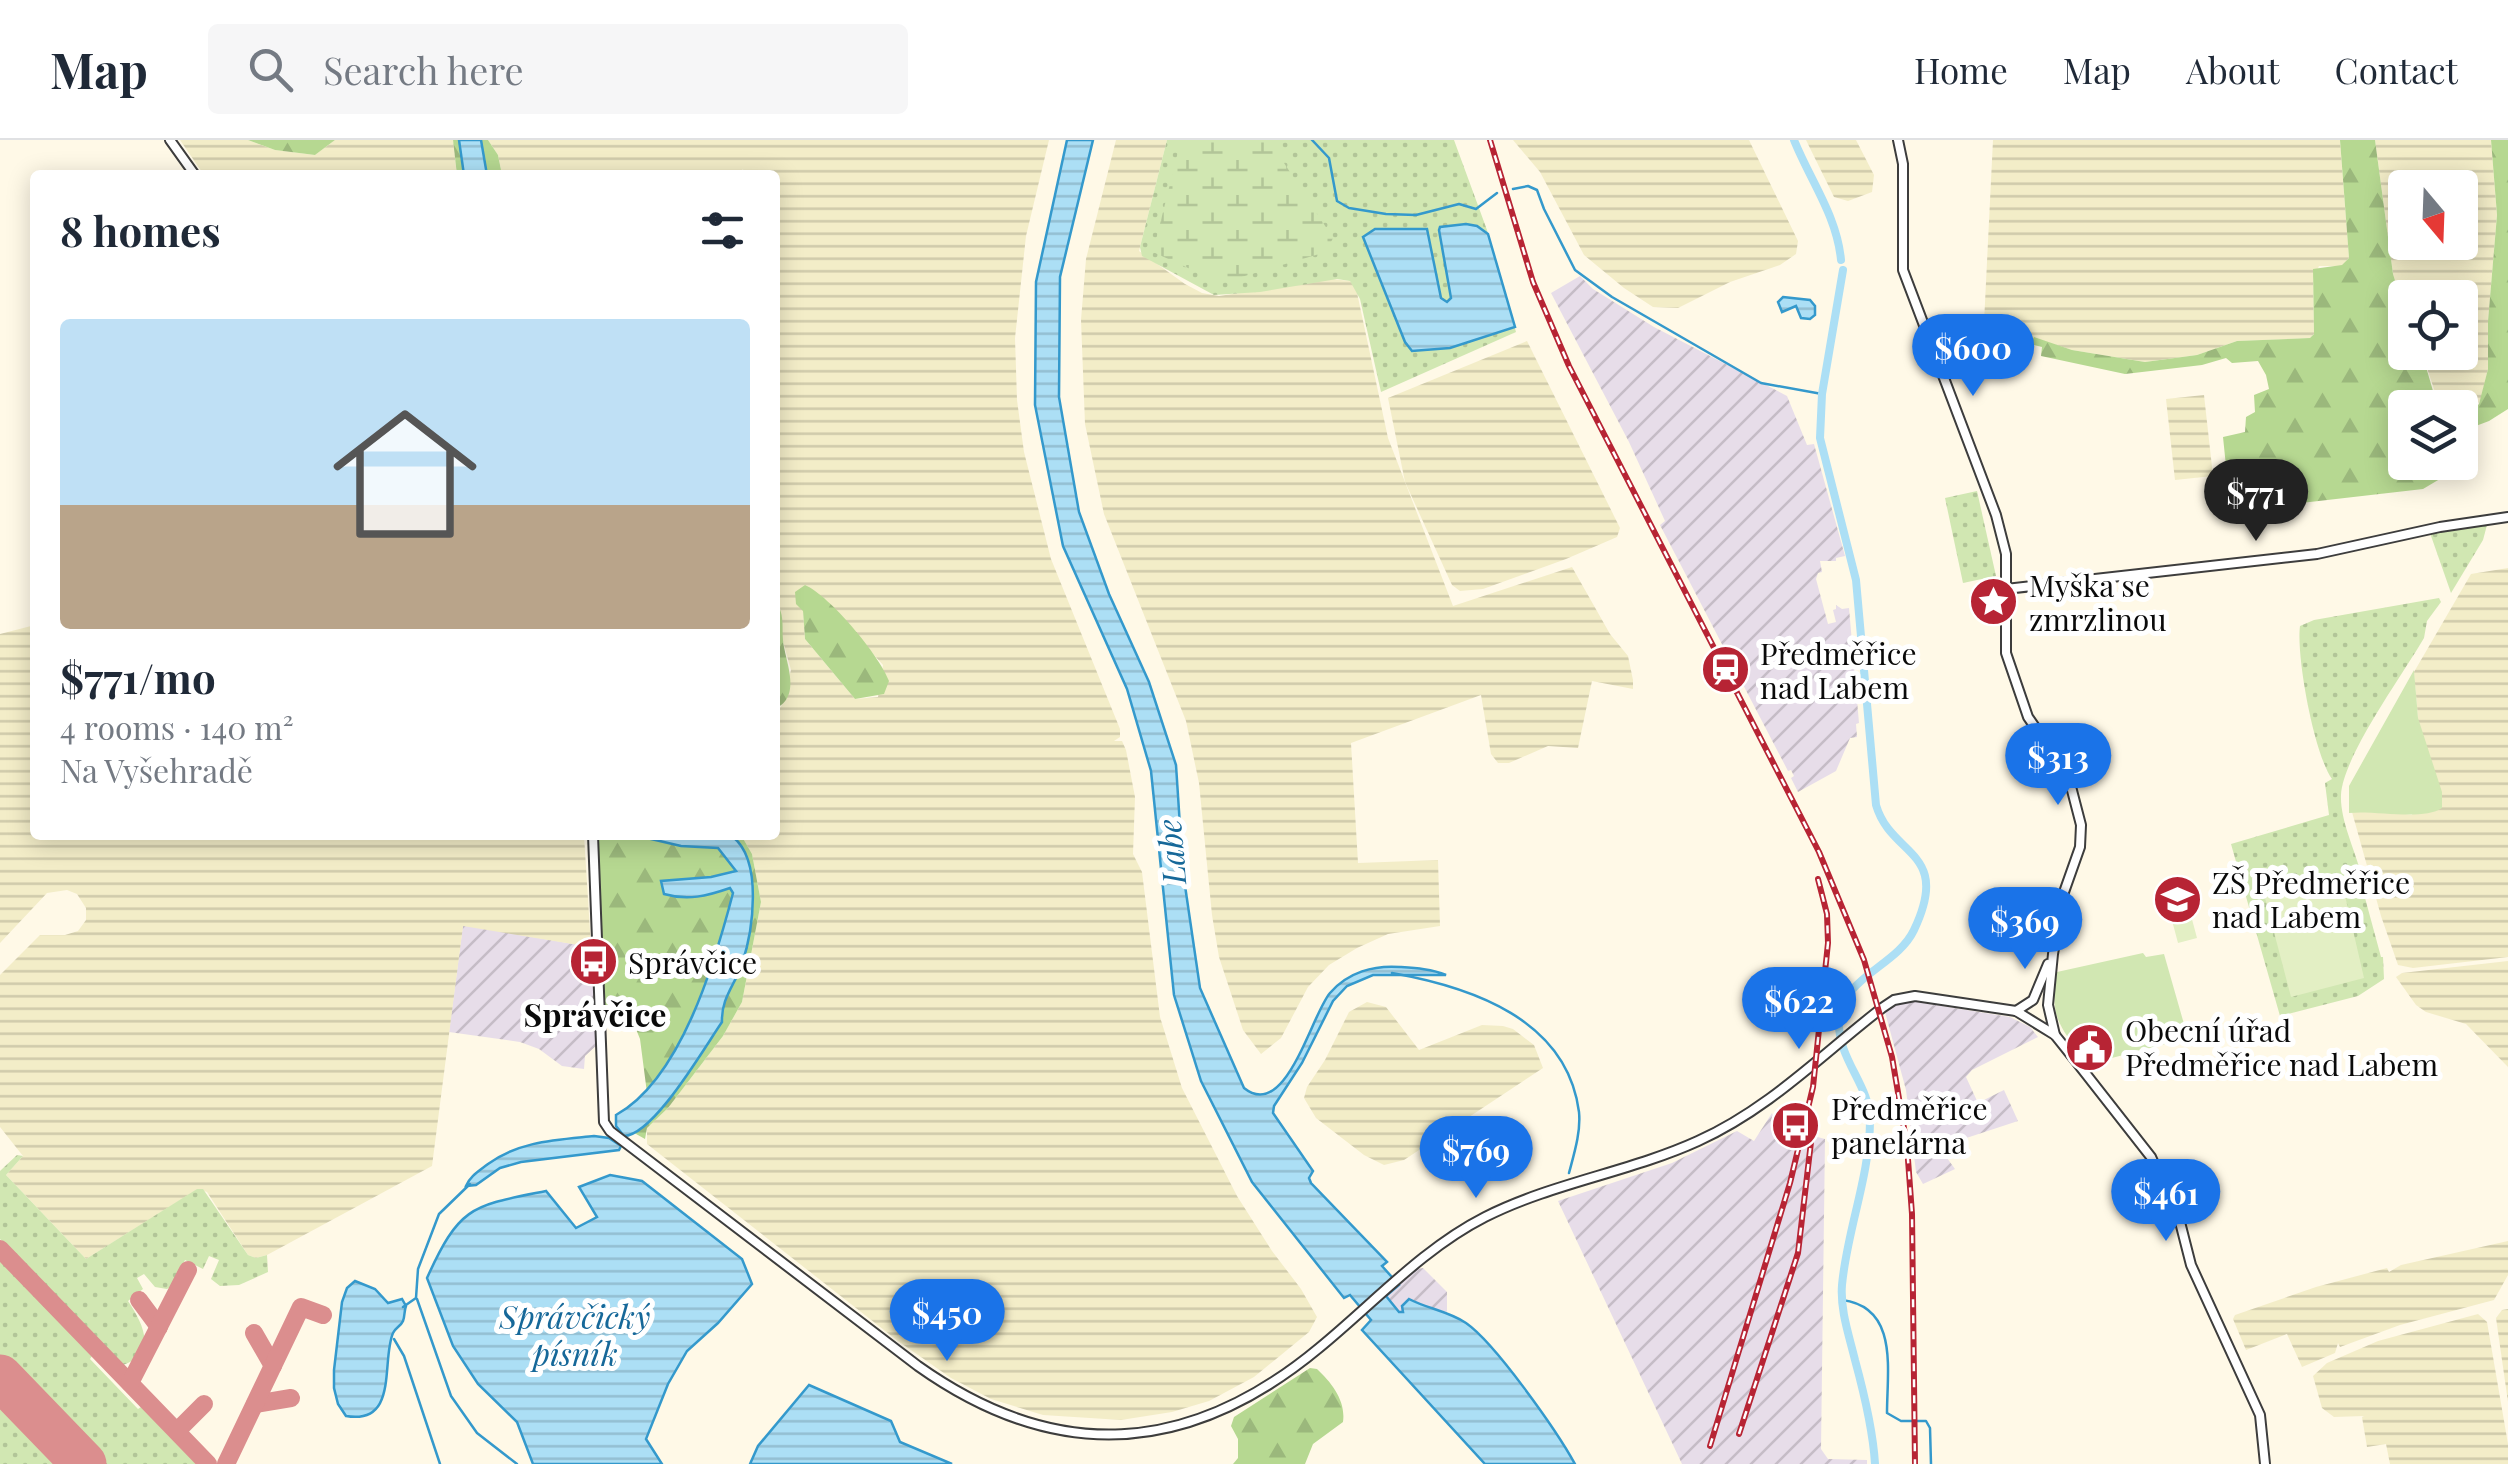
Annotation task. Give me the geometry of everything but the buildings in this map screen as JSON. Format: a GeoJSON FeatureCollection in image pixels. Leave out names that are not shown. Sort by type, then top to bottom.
{"type":"FeatureCollection","features":[{"type":"Feature","properties":{"kind":"street"},"geometry":{"type":"LineString","coordinates":[[170,140],[191,170]]}},
{"type":"Feature","properties":{"kind":"street"},"geometry":{"type":"LineString","coordinates":[[1898,140],[1904,164],[1903,270],[1996,515],[2006,554],[2006,653],[2014,682],[2034,727],[2068,775],[2081,826],[2080,846],[2063,895],[2052,954],[2048,1004],[2054,1035]]}},
{"type":"Feature","properties":{"kind":"street"},"geometry":{"type":"LineString","coordinates":[[2006,589],[2317,554],[2440,527],[2508,517]]}},
{"type":"Feature","properties":{"kind":"street"},"geometry":{"type":"LineString","coordinates":[[593,840],[604,1122],[954,1391],[980,1406],[1037,1426],[1109,1434],[1155,1430],[1238,1405],[1278,1381],[1436,1248],[1487,1216],[1712,1134],[1776,1096],[1882,1008],[1902,997],[1915,996],[2016,1011],[2054,1035],[2152,1157],[2180,1222],[2191,1265],[2260,1415],[2265,1464]]}},
{"type":"Feature","properties":{"kind":"street"},"geometry":{"type":"LineString","coordinates":[[2016,1011],[2033,1000],[2052,954]]}},
{"type":"Feature","properties":{"kind":"shaded area"},"geometry":{"type":"Polygon","coordinates":[[[180,140],[248,140],[275,150],[315,155],[335,140],[453,140],[456,170],[201,170],[180,140]]]}},
{"type":"Feature","properties":{"kind":"shaded area"},"geometry":{"type":"Polygon","coordinates":[[[488,140],[1049,140],[1026,236],[1015,338],[1024,452],[1051,559],[1120,729],[1120,737],[1114,741],[1122,741],[1126,750],[1135,797],[1133,854],[1142,872],[1160,1017],[1182,1088],[1237,1196],[1317,1317],[1309,1332],[1254,1377],[1209,1401],[1121,1420],[1043,1415],[991,1399],[951,1378],[898,1341],[647,1144],[647,1128],[668,1108],[723,1036],[742,1002],[761,902],[752,854],[744,840],[780,840],[780,707],[791,670],[782,638],[780,607],[780,170],[501,170],[498,155],[488,140]],[[822,597],[803,611],[805,639],[855,699],[878,697],[883,665],[822,597]]]}},
{"type":"Feature","properties":{"kind":"shaded area"},"geometry":{"type":"Polygon","coordinates":[[[1116,140],[1167,140],[1139,251],[1185,284],[1219,296],[1332,279],[1350,281],[1356,288],[1388,438],[1453,606],[1572,567],[1610,634],[1628,656],[1633,680],[1633,689],[1592,681],[1578,748],[1548,746],[1509,763],[1498,763],[1491,754],[1481,695],[1351,743],[1358,863],[1438,860],[1440,926],[1388,934],[1329,965],[1308,987],[1281,1038],[1261,1054],[1243,1030],[1219,957],[1199,783],[1186,721],[1104,514],[1085,424],[1081,320],[1086,259],[1116,140]]]}},
{"type":"Feature","properties":{"kind":"shaded area"},"geometry":{"type":"Polygon","coordinates":[[[1513,140],[1749,140],[1798,241],[1796,254],[1780,265],[1730,282],[1678,308],[1653,307],[1584,255],[1540,172],[1513,140]]]}},
{"type":"Feature","properties":{"kind":"shaded area"},"geometry":{"type":"Polygon","coordinates":[[[1806,140],[1856,140],[1874,175],[1872,192],[1848,201],[1834,197],[1806,140]]]}},
{"type":"Feature","properties":{"kind":"shaded area"},"geometry":{"type":"Polygon","coordinates":[[[1993,140],[2340,140],[2349,258],[2342,266],[2319,266],[2313,279],[2314,334],[2310,338],[2237,341],[2197,355],[2145,362],[2072,350],[1984,323],[1993,140]]]}},
{"type":"Feature","properties":{"kind":"shaded area"},"geometry":{"type":"Polygon","coordinates":[[[2375,140],[2491,140],[2497,215],[2488,369],[2478,403],[2478,390],[2434,390],[2428,370],[2478,370],[2478,280],[2395,280],[2391,260],[2478,260],[2478,170],[2388,170],[2388,237],[2375,140]]]}},
{"type":"Feature","properties":{"kind":"shaded area"},"geometry":{"type":"Polygon","coordinates":[[[1580,276],[1593,289],[1654,327],[1787,396],[1807,445],[1814,444],[1845,556],[1836,561],[1820,561],[1822,572],[1816,579],[1828,624],[1836,622],[1836,605],[1849,608],[1859,723],[1857,737],[1850,738],[1836,771],[1798,792],[1791,770],[1788,771],[1660,525],[1665,521],[1629,442],[1551,293],[1580,276]]]}},
{"type":"Feature","properties":{"kind":"shaded area"},"geometry":{"type":"Polygon","coordinates":[[[1527,341],[1620,528],[1617,537],[1566,559],[1483,589],[1460,591],[1452,585],[1405,482],[1388,398],[1527,341]]]}},
{"type":"Feature","properties":{"kind":"shaded area"},"geometry":{"type":"Polygon","coordinates":[[[2204,395],[2213,476],[2175,480],[2166,399],[2204,395]]]}},
{"type":"Feature","properties":{"kind":"shaded area"},"geometry":{"type":"Polygon","coordinates":[[[2508,568],[2508,957],[2413,968],[2398,965],[2352,812],[2412,815],[2418,718],[2414,672],[2471,574],[2508,568]]]}},
{"type":"Feature","properties":{"kind":"shaded area"},"geometry":{"type":"Polygon","coordinates":[[[30,626],[30,840],[584,840],[591,947],[463,926],[432,1166],[256,1258],[248,1255],[207,1192],[198,1189],[86,1259],[6,1175],[23,1156],[0,1127],[0,975],[40,935],[78,931],[86,920],[86,908],[77,894],[67,890],[47,893],[0,943],[0,634],[30,626]]]}},
{"type":"Feature","properties":{"kind":"shaded area"},"geometry":{"type":"Polygon","coordinates":[[[463,925],[591,947],[596,1046],[585,1056],[584,1069],[562,1066],[539,1049],[520,1042],[449,1032],[463,925]]]}},
{"type":"Feature","properties":{"kind":"shaded area"},"geometry":{"type":"Polygon","coordinates":[[[2508,961],[2508,1067],[2466,1024],[2416,1005],[2396,977],[2402,973],[2508,961]]]}},
{"type":"Feature","properties":{"kind":"shaded area"},"geometry":{"type":"Polygon","coordinates":[[[1911,1001],[2010,1017],[2030,1027],[2038,1037],[1972,1070],[1966,1077],[1978,1103],[2004,1090],[2018,1121],[1939,1147],[1955,1169],[1923,1184],[1916,1172],[1906,1090],[1885,1012],[1911,1001]]]}},
{"type":"Feature","properties":{"kind":"shaded area"},"geometry":{"type":"Polygon","coordinates":[[[1367,1002],[1386,1007],[1419,1050],[1482,1025],[1503,1026],[1534,1045],[1543,1068],[1404,1160],[1384,1165],[1364,1155],[1316,1118],[1304,1098],[1349,1012],[1367,1002]]]}},
{"type":"Feature","properties":{"kind":"shaded area"},"geometry":{"type":"Polygon","coordinates":[[[1772,1113],[1776,1126],[1825,1139],[1821,1449],[1828,1459],[1867,1460],[1867,1464],[1682,1464],[1558,1201],[1672,1163],[1737,1131],[1754,1141],[1772,1113]]]}},
{"type":"Feature","properties":{"kind":"shaded area"},"geometry":{"type":"Polygon","coordinates":[[[2508,1241],[2508,1275],[2494,1300],[2400,1325],[2340,1347],[2338,1343],[2335,1353],[2302,1367],[2287,1334],[2246,1350],[2233,1319],[2235,1315],[2316,1287],[2508,1241]]]}},
{"type":"Feature","properties":{"kind":"shaded area"},"geometry":{"type":"Polygon","coordinates":[[[1423,1268],[1447,1292],[1447,1312],[1412,1302],[1403,1305],[1403,1312],[1399,1312],[1386,1296],[1423,1268]]]}},
{"type":"Feature","properties":{"kind":"shaded area"},"geometry":{"type":"Polygon","coordinates":[[[2508,1309],[2508,1402],[2496,1318],[2508,1309]]]}},
{"type":"Feature","properties":{"kind":"shaded area"},"geometry":{"type":"Polygon","coordinates":[[[2478,1314],[2487,1322],[2508,1464],[2390,1464],[2386,1444],[2367,1447],[2364,1416],[2334,1417],[2322,1408],[2313,1376],[2327,1363],[2378,1341],[2478,1314]]]}},
{"type":"Feature","properties":{"kind":"green space"},"geometry":{"type":"Polygon","coordinates":[[[248,140],[335,140],[315,155],[275,150],[248,140]]]}},
{"type":"Feature","properties":{"kind":"green space"},"geometry":{"type":"Polygon","coordinates":[[[453,140],[488,140],[498,155],[501,170],[456,170],[453,140]]]}},
{"type":"Feature","properties":{"kind":"green space"},"geometry":{"type":"Polygon","coordinates":[[[1167,140],[1454,140],[1487,230],[1516,332],[1381,392],[1360,299],[1350,281],[1337,279],[1214,295],[1142,256],[1140,247],[1167,140]]]}},
{"type":"Feature","properties":{"kind":"green space"},"geometry":{"type":"Polygon","coordinates":[[[1181,140],[1269,140],[1333,238],[1326,252],[1221,283],[1153,252],[1181,140]]]}},
{"type":"Feature","properties":{"kind":"green space"},"geometry":{"type":"Polygon","coordinates":[[[2340,140],[2375,140],[2388,260],[2395,280],[2388,280],[2388,370],[2427,370],[2433,390],[2388,390],[2388,480],[2438,480],[2423,489],[2274,506],[2230,505],[2223,437],[2245,432],[2246,417],[2255,412],[2254,395],[2269,389],[2258,361],[2232,363],[2226,358],[2202,365],[2125,374],[2041,356],[2042,347],[2030,344],[2034,337],[2072,350],[2145,362],[2197,355],[2237,341],[2310,338],[2314,334],[2313,269],[2342,265],[2349,258],[2340,140]]]}},
{"type":"Feature","properties":{"kind":"green space"},"geometry":{"type":"Polygon","coordinates":[[[2491,140],[2508,140],[2508,409],[2478,425],[2478,405],[2488,369],[2497,215],[2491,140]]]}},
{"type":"Feature","properties":{"kind":"green space"},"geometry":{"type":"Polygon","coordinates":[[[1977,491],[1996,576],[1963,583],[1945,498],[1977,491]]]}},
{"type":"Feature","properties":{"kind":"green space"},"geometry":{"type":"Polygon","coordinates":[[[2487,525],[2483,540],[2451,593],[2430,533],[2487,525]]]}},
{"type":"Feature","properties":{"kind":"green space"},"geometry":{"type":"Polygon","coordinates":[[[805,585],[840,614],[876,657],[889,681],[884,694],[855,699],[805,639],[803,611],[796,604],[795,592],[805,585]]]}},
{"type":"Feature","properties":{"kind":"green space"},"geometry":{"type":"Polygon","coordinates":[[[2439,598],[2441,602],[2427,621],[2424,638],[2352,759],[2341,795],[2345,823],[2383,957],[2384,979],[2358,996],[2280,1016],[2231,844],[2329,815],[2325,783],[2332,779],[2319,749],[2308,704],[2300,626],[2314,620],[2439,598]]]}},
{"type":"Feature","properties":{"kind":"green space"},"geometry":{"type":"Polygon","coordinates":[[[780,611],[790,687],[780,705],[780,611]]]}},
{"type":"Feature","properties":{"kind":"green space"},"geometry":{"type":"Polygon","coordinates":[[[2414,670],[2418,718],[2442,792],[2442,808],[2411,815],[2349,813],[2349,786],[2414,670]]]}},
{"type":"Feature","properties":{"kind":"green space"},"geometry":{"type":"Polygon","coordinates":[[[598,840],[744,840],[752,854],[761,902],[742,1002],[723,1036],[668,1108],[647,1128],[645,1139],[620,1125],[647,1093],[640,1039],[632,1019],[605,1009],[598,840]]]}},
{"type":"Feature","properties":{"kind":"green space"},"geometry":{"type":"Polygon","coordinates":[[[2340,874],[2364,978],[2291,997],[2264,894],[2340,874]]]}},
{"type":"Feature","properties":{"kind":"green space"},"geometry":{"type":"Polygon","coordinates":[[[2189,908],[2197,938],[2178,943],[2170,913],[2189,908]]]}},
{"type":"Feature","properties":{"kind":"green space"},"geometry":{"type":"Polygon","coordinates":[[[2143,953],[2146,957],[2164,954],[2188,1038],[2108,1059],[2099,1040],[2078,1051],[2056,1014],[2057,972],[2143,953]]]}},
{"type":"Feature","properties":{"kind":"green space"},"geometry":{"type":"Polygon","coordinates":[[[17,1155],[23,1156],[6,1175],[86,1259],[197,1189],[203,1189],[248,1255],[267,1255],[268,1272],[239,1285],[220,1286],[211,1279],[219,1260],[209,1256],[203,1269],[185,1260],[175,1284],[167,1289],[155,1287],[144,1274],[137,1278],[143,1289],[128,1301],[142,1327],[144,1345],[134,1360],[123,1365],[0,1239],[0,1171],[17,1155]]]}},
{"type":"Feature","properties":{"kind":"green space"},"geometry":{"type":"Polygon","coordinates":[[[0,1260],[138,1409],[141,1407],[197,1464],[0,1464],[0,1260]]]}},
{"type":"Feature","properties":{"kind":"green space"},"geometry":{"type":"Polygon","coordinates":[[[1310,1368],[1317,1369],[1337,1393],[1343,1422],[1313,1444],[1305,1464],[1233,1464],[1238,1458],[1238,1439],[1231,1426],[1234,1417],[1310,1368]]]}},
{"type":"Feature","properties":{"kind":"water"},"geometry":{"type":"Polygon","coordinates":[[[459,140],[481,140],[486,170],[463,170],[459,140]]]}},
{"type":"Feature","properties":{"kind":"water","name":"Labe"},"geometry":{"type":"Polygon","coordinates":[[[1067,140],[1093,140],[1060,277],[1059,397],[1079,512],[1109,594],[1149,682],[1176,765],[1183,872],[1200,988],[1244,1088],[1259,1095],[1272,1091],[1285,1079],[1330,993],[1345,980],[1362,971],[1390,967],[1446,975],[1373,975],[1347,986],[1333,1001],[1273,1113],[1313,1171],[1311,1183],[1387,1262],[1382,1266],[1399,1285],[1386,1296],[1399,1312],[1403,1312],[1402,1306],[1409,1299],[1459,1319],[1478,1333],[1525,1389],[1575,1464],[1485,1464],[1362,1330],[1371,1320],[1350,1295],[1344,1298],[1252,1182],[1201,1081],[1174,995],[1151,771],[1127,689],[1063,546],[1035,405],[1036,282],[1067,140]]]}},
{"type":"Feature","properties":{"kind":"water"},"geometry":{"type":"Polygon","coordinates":[[[1466,224],[1488,234],[1515,327],[1450,348],[1412,351],[1363,237],[1375,229],[1427,229],[1441,298],[1447,302],[1451,298],[1439,230],[1466,224]]]}},
{"type":"Feature","properties":{"kind":"water"},"geometry":{"type":"Polygon","coordinates":[[[1783,297],[1810,300],[1815,315],[1801,318],[1796,306],[1782,312],[1778,302],[1783,297]]]}},
{"type":"Feature","properties":{"kind":"water"},"geometry":{"type":"Polygon","coordinates":[[[655,840],[735,840],[742,848],[749,862],[753,897],[746,950],[726,999],[722,1022],[663,1106],[636,1132],[624,1136],[616,1126],[616,1115],[639,1098],[677,1047],[705,984],[733,893],[730,888],[697,897],[664,894],[661,881],[736,871],[718,848],[655,840]]]}},
{"type":"Feature","properties":{"kind":"water"},"geometry":{"type":"Polygon","coordinates":[[[594,1136],[609,1138],[621,1146],[619,1150],[521,1162],[500,1168],[476,1185],[466,1186],[478,1171],[513,1150],[594,1136]]]}},
{"type":"Feature","properties":{"kind":"water","name":"Správčický písník"},"geometry":{"type":"Polygon","coordinates":[[[610,1175],[642,1181],[742,1259],[752,1284],[687,1351],[668,1384],[646,1439],[662,1464],[533,1464],[517,1422],[478,1384],[453,1346],[427,1278],[449,1236],[471,1213],[501,1201],[546,1191],[576,1228],[597,1217],[579,1187],[610,1175]]]}},
{"type":"Feature","properties":{"kind":"water"},"geometry":{"type":"Polygon","coordinates":[[[355,1281],[375,1289],[388,1303],[402,1299],[406,1306],[390,1345],[381,1401],[374,1411],[363,1416],[346,1416],[338,1404],[334,1370],[342,1302],[347,1288],[355,1281]]]}},
{"type":"Feature","properties":{"kind":"water"},"geometry":{"type":"Polygon","coordinates":[[[809,1385],[891,1421],[900,1442],[952,1464],[750,1464],[758,1446],[809,1385]]]}},
{"type":"Feature","properties":{"kind":"waterway"},"geometry":{"type":"LineString","coordinates":[[1312,140],[1329,158],[1337,201],[1349,208],[1416,215],[1459,204],[1476,209],[1497,193]]}},
{"type":"Feature","properties":{"kind":"waterway"},"geometry":{"type":"LineString","coordinates":[[1794,140],[1829,213],[1841,260]]}},
{"type":"Feature","properties":{"kind":"waterway"},"geometry":{"type":"LineString","coordinates":[[1513,189],[1528,186],[1537,190],[1575,270],[1612,297],[1761,383],[1822,394]]}},
{"type":"Feature","properties":{"kind":"waterway"},"geometry":{"type":"LineString","coordinates":[[1843,270],[1822,394],[1820,438],[1856,580],[1876,805],[1883,822],[1923,869],[1926,884],[1924,904],[1914,930],[1896,953],[1850,993],[1839,1020],[1843,1047],[1869,1107],[1866,1162],[1842,1294],[1868,1411],[1875,1464]]}},
{"type":"Feature","properties":{"kind":"waterway"},"geometry":{"type":"LineString","coordinates":[[1392,973],[1483,999],[1511,1013],[1556,1053],[1571,1080],[1579,1112],[1569,1173]]}},
{"type":"Feature","properties":{"kind":"waterway"},"geometry":{"type":"LineString","coordinates":[[403,1307],[416,1298],[418,1269],[439,1214],[470,1184]]}},
{"type":"Feature","properties":{"kind":"waterway"},"geometry":{"type":"LineString","coordinates":[[417,1299],[451,1396],[477,1433],[517,1464]]}},
{"type":"Feature","properties":{"kind":"waterway"},"geometry":{"type":"LineString","coordinates":[[1842,1300],[1860,1305],[1881,1327],[1888,1360],[1887,1413],[1901,1421],[1926,1421],[1930,1428],[1931,1464]]}},
{"type":"Feature","properties":{"kind":"waterway"},"geometry":{"type":"LineString","coordinates":[[394,1339],[404,1356],[440,1464]]}},
{"type":"Feature","properties":{"kind":"taxiway"},"geometry":{"type":"LineString","coordinates":[[0,1249],[208,1464]]}},
{"type":"Feature","properties":{"kind":"taxiway"},"geometry":{"type":"LineString","coordinates":[[130,1383],[188,1270]]}},
{"type":"Feature","properties":{"kind":"taxiway"},"geometry":{"type":"LineString","coordinates":[[139,1300],[159,1327]]}},
{"type":"Feature","properties":{"kind":"taxiway"},"geometry":{"type":"LineString","coordinates":[[226,1464],[301,1307],[323,1315]]}},
{"type":"Feature","properties":{"kind":"taxiway"},"geometry":{"type":"LineString","coordinates":[[254,1333],[273,1366]]}},
{"type":"Feature","properties":{"kind":"taxiway"},"geometry":{"type":"LineString","coordinates":[[255,1404],[291,1398]]}},
{"type":"Feature","properties":{"kind":"taxiway"},"geometry":{"type":"LineString","coordinates":[[177,1431],[204,1404]]}},
{"type":"Feature","properties":{"kind":"runway"},"geometry":{"type":"LineString","coordinates":[[0,1377],[84,1464]]}},
{"type":"Feature","properties":{"kind":"railway"},"geometry":{"type":"LineString","coordinates":[[1490,140],[1533,282],[1569,366],[1819,852],[1864,960],[1892,1057],[1907,1146],[1912,1214],[1915,1464]]}},
{"type":"Feature","properties":{"kind":"railway"},"geometry":{"type":"LineString","coordinates":[[1710,1446],[1790,1183],[1813,1087],[1828,943],[1827,914],[1818,879]]}},
{"type":"Feature","properties":{"kind":"railway"},"geometry":{"type":"LineString","coordinates":[[1739,1434],[1798,1253],[1811,1142]]}},
{"type":"Feature","properties":{"kind":"place","name":"Myška se zmrzlinou"},"geometry":{"type":"Point","coordinates":[1994,602]}},
{"type":"Feature","properties":{"kind":"place","name":"Předměřice nad Labem"},"geometry":{"type":"Point","coordinates":[1725,670]}},
{"type":"Feature","properties":{"kind":"place","name":"ZŠ Předměřice nad Labem"},"geometry":{"type":"Point","coordinates":[2177,899]}},
{"type":"Feature","properties":{"kind":"place","name":"Správčice"},"geometry":{"type":"Point","coordinates":[593,962]}},
{"type":"Feature","properties":{"kind":"place","name":"Obecní úřad Předměřice nad Labem"},"geometry":{"type":"Point","coordinates":[2090,1047]}},
{"type":"Feature","properties":{"kind":"place","name":"Předměřice panelárna"},"geometry":{"type":"Point","coordinates":[1796,1125]}},
{"type":"Feature","properties":{"kind":"district","name":"Správčice"},"geometry":{"type":"Point","coordinates":[595,1013]}}]}
